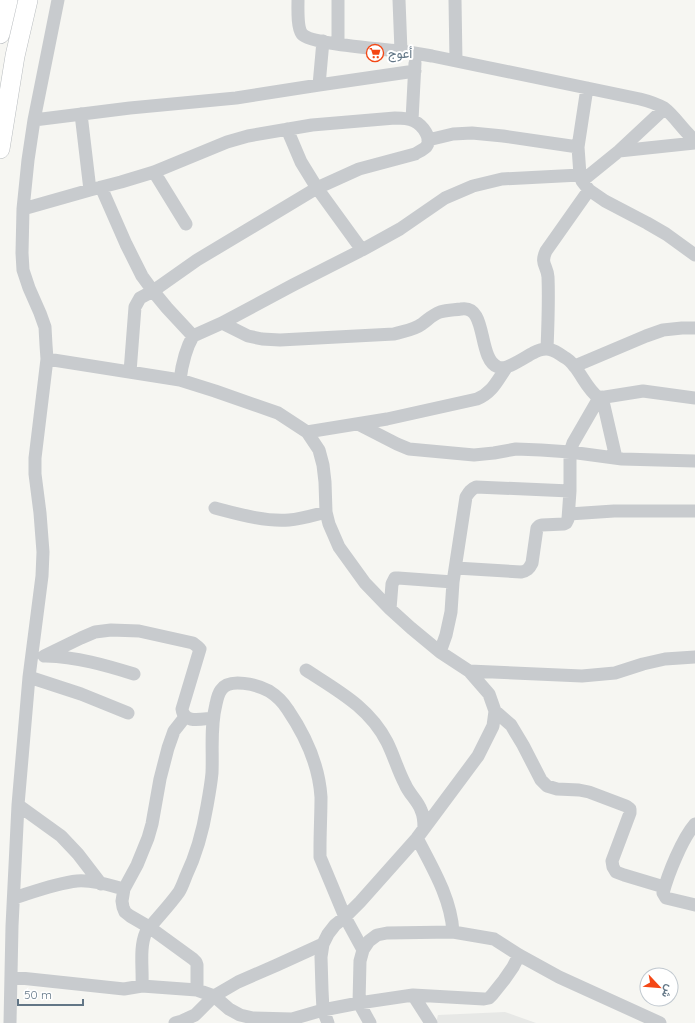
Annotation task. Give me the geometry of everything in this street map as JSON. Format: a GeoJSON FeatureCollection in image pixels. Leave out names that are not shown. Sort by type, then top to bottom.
{"type":"FeatureCollection","features":[{"type":"Feature","properties":{"kind":"highway"},"geometry":{"type":"LineString","coordinates":[[0,34],[8,0]]}},
{"type":"Feature","properties":{"kind":"highway"},"geometry":{"type":"LineString","coordinates":[[0,149],[15,56],[28,0]]}},
{"type":"Feature","properties":{"kind":"street"},"geometry":{"type":"LineString","coordinates":[[10,1023],[18,805],[29,677],[38,657],[43,552],[35,474],[35,458],[47,359],[45,327],[23,270],[23,209],[34,120],[58,0]]}},
{"type":"Feature","properties":{"kind":"street"},"geometry":{"type":"LineString","coordinates":[[298,0],[300,32],[302,35],[309,38],[338,44],[401,51],[456,61],[640,99],[664,109],[695,140]]}},
{"type":"Feature","properties":{"kind":"street"},"geometry":{"type":"LineString","coordinates":[[338,0],[338,44]]}},
{"type":"Feature","properties":{"kind":"street"},"geometry":{"type":"LineString","coordinates":[[399,0],[401,51]]}},
{"type":"Feature","properties":{"kind":"street"},"geometry":{"type":"LineString","coordinates":[[455,0],[456,61]]}},
{"type":"Feature","properties":{"kind":"street"},"geometry":{"type":"LineString","coordinates":[[319,85],[323,41]]}},
{"type":"Feature","properties":{"kind":"street"},"geometry":{"type":"LineString","coordinates":[[412,120],[416,54]]}},
{"type":"Feature","properties":{"kind":"street"},"geometry":{"type":"LineString","coordinates":[[34,120],[130,108],[236,98],[415,71]]}},
{"type":"Feature","properties":{"kind":"street"},"geometry":{"type":"LineString","coordinates":[[583,182],[578,147],[587,88]]}},
{"type":"Feature","properties":{"kind":"street"},"geometry":{"type":"LineString","coordinates":[[547,349],[548,276],[543,262],[546,251],[583,182],[620,151],[664,109]]}},
{"type":"Feature","properties":{"kind":"street"},"geometry":{"type":"LineString","coordinates":[[81,114],[96,188],[142,276],[152,291],[192,336]]}},
{"type":"Feature","properties":{"kind":"street"},"geometry":{"type":"LineString","coordinates":[[23,209],[154,172],[227,142],[248,136],[312,125],[388,118],[404,118],[412,120],[418,123],[423,129],[428,140],[427,146],[422,150],[415,154],[359,169],[317,188],[197,260],[140,298],[134,308],[130,372]]}},
{"type":"Feature","properties":{"kind":"street"},"geometry":{"type":"LineString","coordinates":[[287,129],[299,156],[317,188],[362,250]]}},
{"type":"Feature","properties":{"kind":"street"},"geometry":{"type":"LineString","coordinates":[[428,140],[453,134],[472,133],[578,147]]}},
{"type":"Feature","properties":{"kind":"street"},"geometry":{"type":"LineString","coordinates":[[620,151],[695,143]]}},
{"type":"Feature","properties":{"kind":"street"},"geometry":{"type":"LineString","coordinates":[[154,172],[186,224]]}},
{"type":"Feature","properties":{"kind":"street"},"geometry":{"type":"LineString","coordinates":[[180,380],[184,358],[192,336],[222,323],[362,250],[400,228],[445,198],[473,186],[502,179],[583,182],[605,200],[666,234],[695,255]]}},
{"type":"Feature","properties":{"kind":"street"},"geometry":{"type":"LineString","coordinates":[[222,323],[248,336],[262,339],[280,340],[394,334],[412,329],[422,324],[429,317],[440,312],[465,308],[472,310],[477,317],[486,353],[491,362],[498,368],[506,368],[540,350],[547,349],[556,351],[575,366],[592,393],[600,398],[643,391],[695,398]]}},
{"type":"Feature","properties":{"kind":"street"},"geometry":{"type":"LineString","coordinates":[[575,366],[663,330],[695,328]]}},
{"type":"Feature","properties":{"kind":"street"},"geometry":{"type":"LineString","coordinates":[[47,359],[180,380],[278,414],[307,432],[319,450],[324,476],[326,512],[329,524],[339,547],[365,583],[411,628],[440,652],[469,671],[489,694],[495,711],[511,725],[541,780],[547,786],[557,790],[580,790],[589,792],[626,806],[630,809],[630,813],[612,861],[613,867],[616,872],[664,887]]}},
{"type":"Feature","properties":{"kind":"street"},"geometry":{"type":"LineString","coordinates":[[307,432],[387,419],[477,400],[485,396],[492,389],[506,368]]}},
{"type":"Feature","properties":{"kind":"street"},"geometry":{"type":"LineString","coordinates":[[456,568],[521,572],[530,568],[537,528],[542,525],[564,524],[566,522],[569,514],[570,452],[573,443],[600,398]]}},
{"type":"Feature","properties":{"kind":"street"},"geometry":{"type":"LineString","coordinates":[[600,398],[616,458]]}},
{"type":"Feature","properties":{"kind":"street"},"geometry":{"type":"LineString","coordinates":[[358,424],[409,449],[474,455],[516,449],[541,450],[616,458],[695,461]]}},
{"type":"Feature","properties":{"kind":"street"},"geometry":{"type":"LineString","coordinates":[[440,652],[451,612],[453,582],[468,492],[476,487],[570,491]]}},
{"type":"Feature","properties":{"kind":"street"},"geometry":{"type":"LineString","coordinates":[[215,508],[245,516],[288,520],[326,512]]}},
{"type":"Feature","properties":{"kind":"street"},"geometry":{"type":"LineString","coordinates":[[569,514],[614,511],[695,511]]}},
{"type":"Feature","properties":{"kind":"street"},"geometry":{"type":"LineString","coordinates":[[390,609],[392,584],[395,578],[453,582]]}},
{"type":"Feature","properties":{"kind":"street"},"geometry":{"type":"LineString","coordinates":[[38,657],[95,632],[111,630],[139,631],[193,643],[200,649],[182,709],[184,717]]}},
{"type":"Feature","properties":{"kind":"street"},"geometry":{"type":"LineString","coordinates":[[38,657],[61,657],[91,662],[134,674]]}},
{"type":"Feature","properties":{"kind":"street"},"geometry":{"type":"LineString","coordinates":[[469,671],[582,676],[615,673],[665,659],[695,657]]}},
{"type":"Feature","properties":{"kind":"street"},"geometry":{"type":"LineString","coordinates":[[306,670],[360,707],[372,719],[387,741],[407,789],[421,809],[423,816],[421,833],[447,900],[453,932]]}},
{"type":"Feature","properties":{"kind":"street"},"geometry":{"type":"LineString","coordinates":[[29,677],[81,694],[128,713]]}},
{"type":"Feature","properties":{"kind":"street"},"geometry":{"type":"LineString","coordinates":[[142,986],[143,938],[149,927],[179,891],[192,864],[202,832],[212,774],[213,718],[217,699],[221,690],[225,685],[233,683],[244,683],[268,690],[280,699],[295,719],[315,765],[319,784],[321,797],[320,857],[345,917],[363,950]]}},
{"type":"Feature","properties":{"kind":"street"},"geometry":{"type":"LineString","coordinates":[[328,1023],[323,1010],[322,957],[323,944],[328,934],[376,884],[421,833],[478,756],[492,726],[495,711]]}},
{"type":"Feature","properties":{"kind":"street"},"geometry":{"type":"LineString","coordinates":[[184,717],[196,720],[213,718]]}},
{"type":"Feature","properties":{"kind":"street"},"geometry":{"type":"LineString","coordinates":[[184,717],[174,731],[168,748],[148,838],[137,865],[124,889],[122,900],[124,912],[149,927],[196,962],[197,990]]}},
{"type":"Feature","properties":{"kind":"street"},"geometry":{"type":"LineString","coordinates":[[18,805],[61,836],[78,854],[102,884]]}},
{"type":"Feature","properties":{"kind":"street"},"geometry":{"type":"LineString","coordinates":[[695,824],[672,867],[663,893],[666,898],[695,905]]}},
{"type":"Feature","properties":{"kind":"street"},"geometry":{"type":"LineString","coordinates":[[14,898],[64,883],[79,881],[124,889]]}},
{"type":"Feature","properties":{"kind":"street"},"geometry":{"type":"LineString","coordinates":[[370,1023],[358,1003],[360,961],[363,950],[368,941],[377,935],[387,933],[453,932],[494,940],[519,956],[559,977],[660,1023]]}},
{"type":"Feature","properties":{"kind":"street"},"geometry":{"type":"LineString","coordinates":[[175,1023],[195,1015],[214,996],[238,982],[323,944]]}},
{"type":"Feature","properties":{"kind":"street"},"geometry":{"type":"LineString","coordinates":[[11,977],[124,989],[142,986],[197,990],[214,996],[234,1013],[240,1015],[253,1018],[293,1021],[323,1010],[413,995],[489,998],[504,980],[519,956]]}},
{"type":"Feature","properties":{"kind":"street"},"geometry":{"type":"LineString","coordinates":[[413,995],[431,1023]]}},
{"type":"Feature","properties":{"kind":"shaded area"},"geometry":{"type":"Polygon","coordinates":[[[505,1012],[536,1023],[436,1023],[438,1015],[505,1012]]]}},
{"type":"Feature","properties":{"kind":"place","name":"أعوج"},"geometry":{"type":"Point","coordinates":[375,53]}}]}
